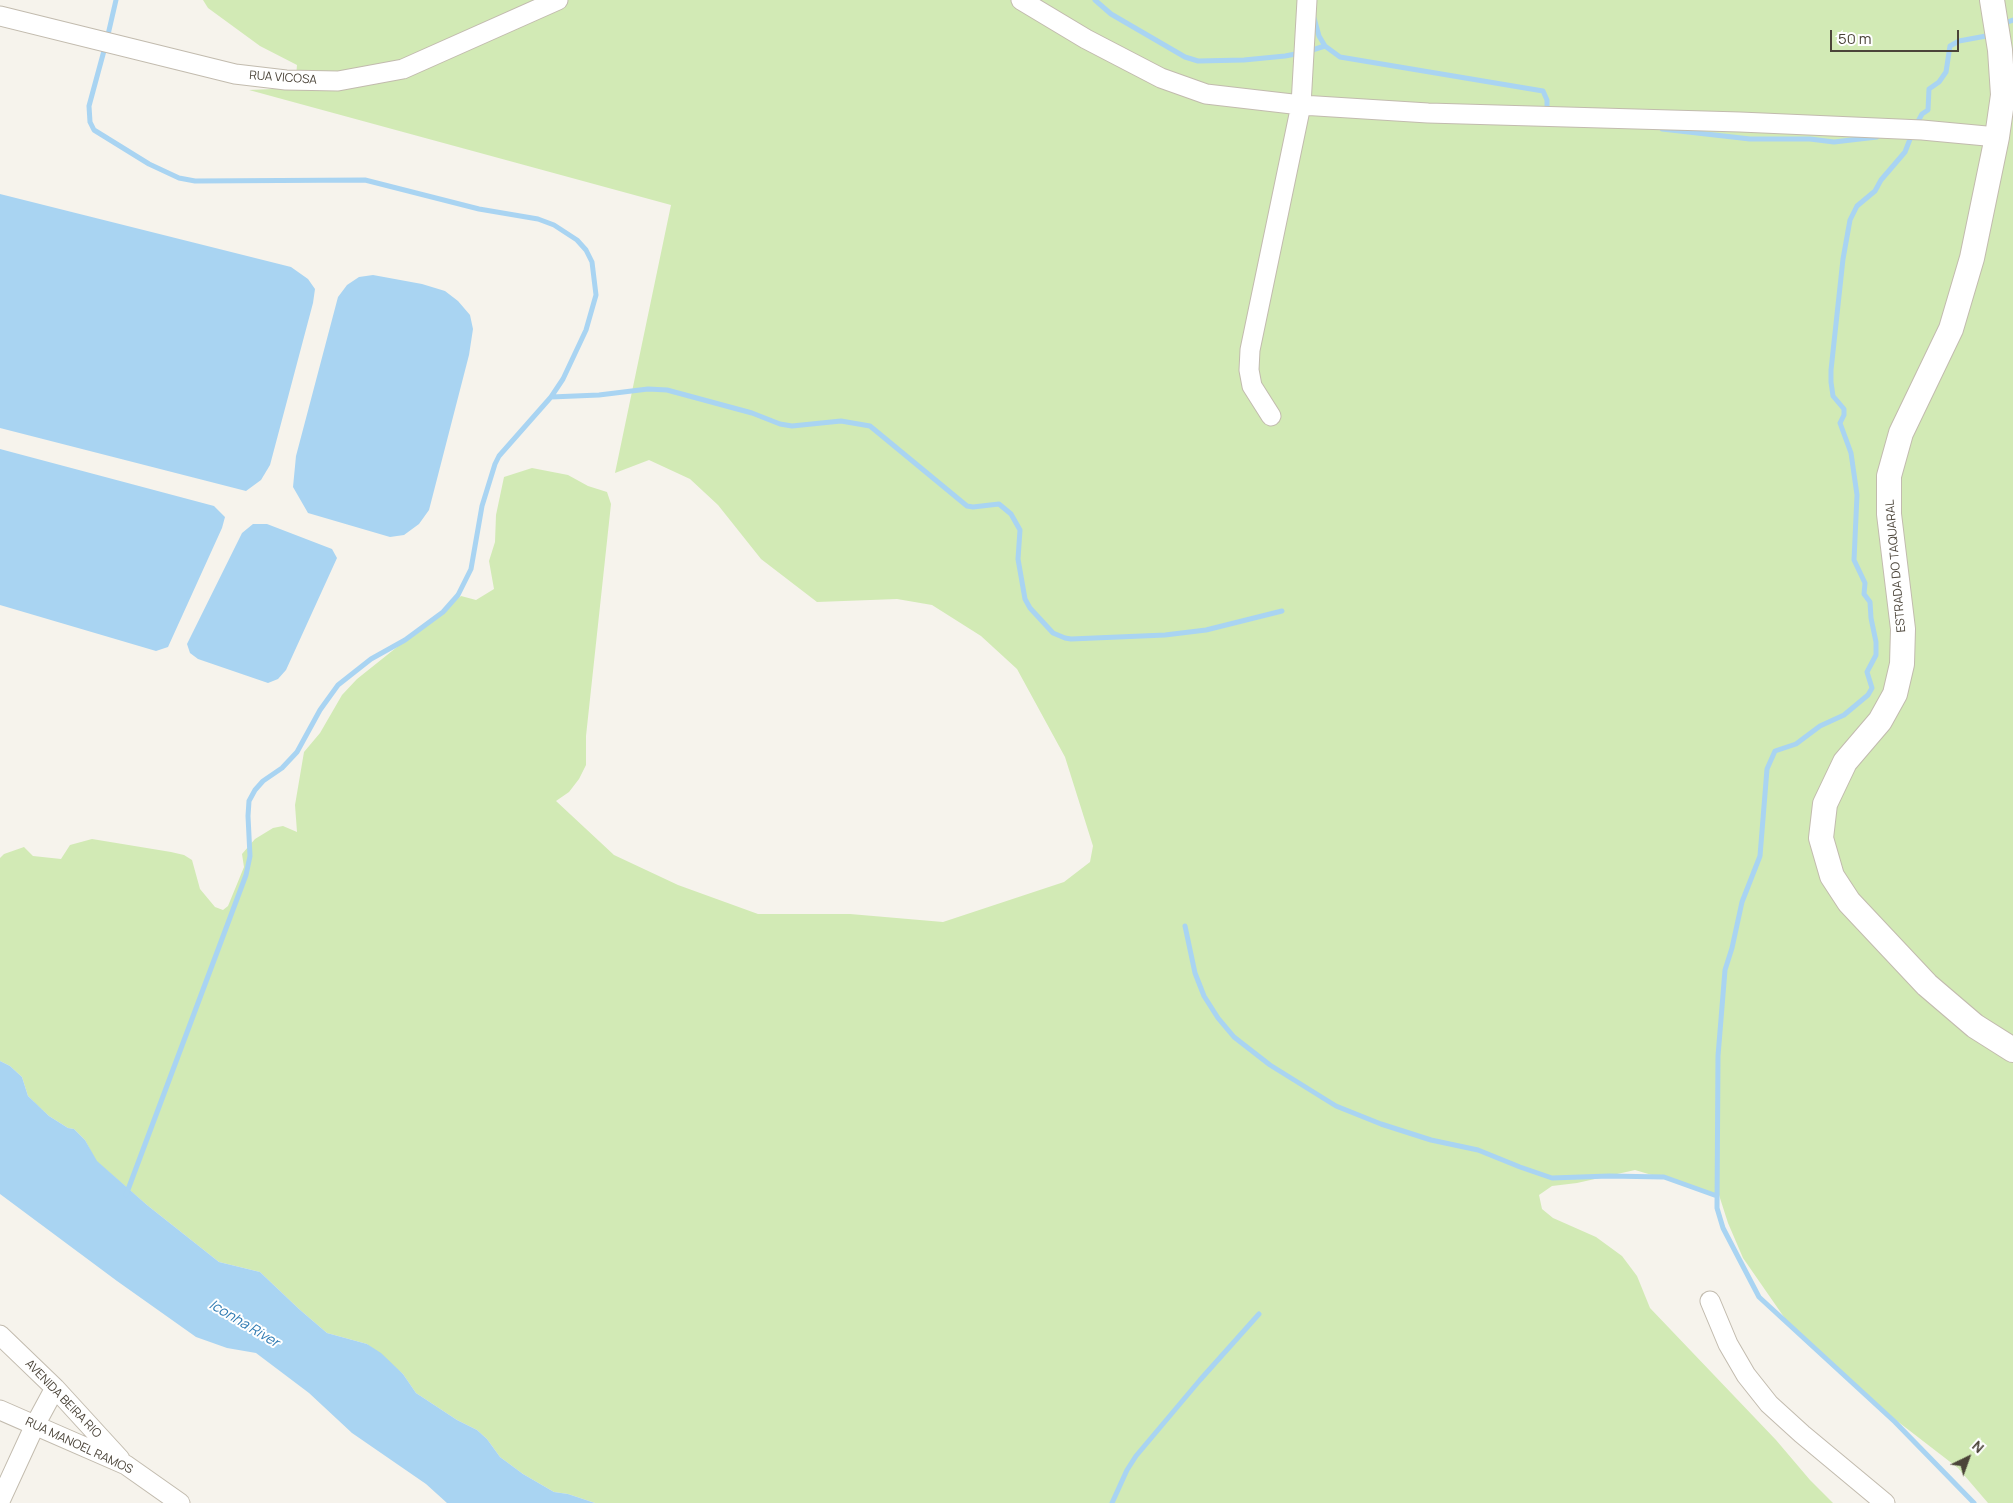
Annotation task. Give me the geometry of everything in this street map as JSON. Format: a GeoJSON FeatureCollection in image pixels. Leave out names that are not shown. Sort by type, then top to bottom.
{"type":"FeatureCollection","features":[{"type":"Feature","properties":{"kind":"street","name":"RUA VICOSA"},"geometry":{"type":"LineString","coordinates":[[0,16],[236,74],[286,80],[338,82],[403,69],[558,0]]}},
{"type":"Feature","properties":{"kind":"street"},"geometry":{"type":"LineString","coordinates":[[1021,0],[1086,39],[1161,78],[1206,94],[1301,105],[1428,113],[1616,117],[1922,130],[1997,136]]}},
{"type":"Feature","properties":{"kind":"street"},"geometry":{"type":"LineString","coordinates":[[1271,416],[1252,386],[1249,370],[1250,350],[1301,105],[1307,0]]}},
{"type":"Feature","properties":{"kind":"street","name":"ESTRADA DO TAQUARAL"},"geometry":{"type":"LineString","coordinates":[[1992,0],[2000,50],[2003,95],[1997,136],[1972,258],[1951,329],[1901,433],[1889,476],[1888,514],[1903,629],[1902,664],[1895,694],[1880,721],[1845,762],[1825,804],[1821,838],[1832,876],[1850,902],[1927,984],[1975,1026],[2013,1050]]}},
{"type":"Feature","properties":{"kind":"street"},"geometry":{"type":"LineString","coordinates":[[1710,1301],[1728,1344],[1746,1375],[1769,1404],[1884,1503]]}},
{"type":"Feature","properties":{"kind":"street","name":"AVENIDA BEIRA RIO"},"geometry":{"type":"LineString","coordinates":[[0,1335],[55,1388],[126,1466]]}},
{"type":"Feature","properties":{"kind":"street"},"geometry":{"type":"LineString","coordinates":[[0,1501],[55,1388]]}},
{"type":"Feature","properties":{"kind":"street","name":"RUA MANOEL RAMOS"},"geometry":{"type":"LineString","coordinates":[[0,1410],[126,1466],[180,1503]]}},
{"type":"Feature","properties":{"kind":"green space"},"geometry":{"type":"Polygon","coordinates":[[[203,0],[2013,0],[2013,1503],[1988,1503],[1958,1468],[1888,1414],[1786,1320],[1743,1258],[1728,1223],[1719,1195],[1635,1170],[1577,1183],[1552,1186],[1539,1195],[1542,1209],[1553,1218],[1596,1237],[1622,1256],[1637,1276],[1650,1308],[1776,1440],[1810,1480],[1833,1503],[595,1503],[568,1494],[554,1492],[523,1474],[500,1457],[487,1439],[477,1430],[457,1420],[416,1393],[403,1374],[367,1344],[327,1333],[260,1272],[219,1262],[147,1205],[96,1161],[85,1140],[74,1129],[68,1128],[49,1116],[36,1104],[28,1096],[22,1077],[10,1066],[0,1061],[0,858],[4,854],[24,847],[33,856],[61,859],[70,845],[92,839],[184,855],[192,860],[200,889],[215,907],[223,910],[228,906],[244,867],[242,854],[255,839],[273,828],[283,826],[297,832],[295,805],[304,752],[320,733],[342,695],[357,679],[461,596],[476,600],[494,589],[489,561],[495,542],[496,515],[504,477],[532,468],[568,475],[588,486],[607,492],[611,504],[586,736],[586,765],[579,779],[569,792],[556,801],[614,855],[678,885],[758,914],[850,914],[943,922],[1064,882],[1090,862],[1093,846],[1065,757],[1017,669],[981,636],[932,605],[897,599],[817,602],[761,559],[718,505],[690,479],[649,460],[615,473],[671,205],[249,90],[295,88],[297,65],[260,46],[208,8],[203,0]]]}},
{"type":"Feature","properties":{"kind":"water"},"geometry":{"type":"Polygon","coordinates":[[[0,194],[291,267],[308,279],[315,289],[313,303],[270,465],[261,480],[246,491],[0,428],[0,194]]]}},
{"type":"Feature","properties":{"kind":"water"},"geometry":{"type":"Polygon","coordinates":[[[373,275],[422,284],[445,291],[458,301],[470,315],[473,329],[469,355],[429,510],[419,524],[404,535],[390,537],[308,513],[293,487],[296,456],[338,297],[347,285],[359,277],[373,275]]]}},
{"type":"Feature","properties":{"kind":"water"},"geometry":{"type":"Polygon","coordinates":[[[0,449],[214,506],[225,517],[222,528],[168,647],[156,651],[0,605],[0,449]]]}},
{"type":"Feature","properties":{"kind":"water"},"geometry":{"type":"Polygon","coordinates":[[[253,524],[267,524],[332,549],[337,558],[286,670],[278,679],[268,683],[198,659],[190,653],[187,644],[242,533],[253,524]]]}},
{"type":"Feature","properties":{"kind":"water","name":"Iconha River"},"geometry":{"type":"Polygon","coordinates":[[[0,1061],[10,1066],[22,1077],[28,1096],[49,1116],[68,1128],[74,1129],[85,1140],[97,1161],[147,1205],[219,1262],[260,1272],[327,1333],[367,1344],[381,1353],[403,1374],[416,1393],[457,1420],[477,1430],[487,1439],[500,1457],[523,1474],[554,1492],[568,1494],[595,1503],[447,1503],[426,1484],[352,1433],[309,1393],[256,1353],[227,1348],[196,1337],[117,1281],[0,1194],[0,1061]]]}},
{"type":"Feature","properties":{"kind":"waterway"},"geometry":{"type":"LineString","coordinates":[[107,39],[116,0]]}},
{"type":"Feature","properties":{"kind":"waterway"},"geometry":{"type":"LineString","coordinates":[[1095,0],[1111,14],[1185,57],[1198,61],[1244,60],[1301,53]]}},
{"type":"Feature","properties":{"kind":"waterway"},"geometry":{"type":"LineString","coordinates":[[1314,18],[1319,36],[1325,46],[1340,57],[1543,91],[1547,100],[1547,114]]}},
{"type":"Feature","properties":{"kind":"waterway"},"geometry":{"type":"LineString","coordinates":[[2002,24],[2013,20]]}},
{"type":"Feature","properties":{"kind":"waterway"},"geometry":{"type":"LineString","coordinates":[[1915,127],[1922,114],[1928,110],[1929,89],[1939,82],[1946,72],[1950,46],[1959,41],[1986,36],[1991,33]]}},
{"type":"Feature","properties":{"kind":"waterway"},"geometry":{"type":"LineString","coordinates":[[1309,51],[1325,46]]}},
{"type":"Feature","properties":{"kind":"waterway"},"geometry":{"type":"LineString","coordinates":[[105,47],[89,106],[90,122],[94,130],[149,164],[179,178],[195,181],[365,180],[479,209],[538,219],[554,225],[577,240],[586,250],[592,262],[596,295],[586,330],[563,379],[551,397],[499,456],[495,464],[482,506],[471,569],[458,595],[443,612],[405,640],[371,659],[338,685],[320,710],[297,752],[282,768],[263,781],[249,801],[250,856],[246,875],[126,1195]]}},
{"type":"Feature","properties":{"kind":"waterway"},"geometry":{"type":"LineString","coordinates":[[1662,129],[1750,139],[1810,139],[1834,142],[1877,137]]}},
{"type":"Feature","properties":{"kind":"waterway"},"geometry":{"type":"LineString","coordinates":[[1912,134],[1905,152],[1881,180],[1875,191],[1857,206],[1850,220],[1843,259],[1831,370],[1833,396],[1844,409],[1844,415],[1840,423],[1851,453],[1857,495],[1854,560],[1865,583],[1864,594],[1870,602],[1876,642],[1876,655],[1867,672],[1872,688],[1868,695],[1844,715],[1820,726],[1796,744],[1775,751],[1767,769],[1760,856],[1742,902],[1725,970],[1718,1056],[1717,1208],[1723,1228],[1759,1297],[1895,1422],[1974,1503]]}},
{"type":"Feature","properties":{"kind":"waterway"},"geometry":{"type":"LineString","coordinates":[[551,397],[599,395],[648,389],[667,390],[752,413],[780,424],[792,426],[841,421],[870,426],[967,506],[999,504],[1011,514],[1020,530],[1018,559],[1025,599],[1030,608],[1053,633],[1065,638],[1165,635],[1206,630],[1282,611]]}},
{"type":"Feature","properties":{"kind":"waterway"},"geometry":{"type":"LineString","coordinates":[[1185,926],[1195,973],[1204,996],[1218,1018],[1234,1037],[1270,1065],[1336,1106],[1381,1124],[1431,1140],[1478,1150],[1552,1178],[1664,1177],[1717,1196]]}},
{"type":"Feature","properties":{"kind":"waterway"},"geometry":{"type":"LineString","coordinates":[[1112,1503],[1127,1470],[1136,1456],[1259,1314]]}}]}
